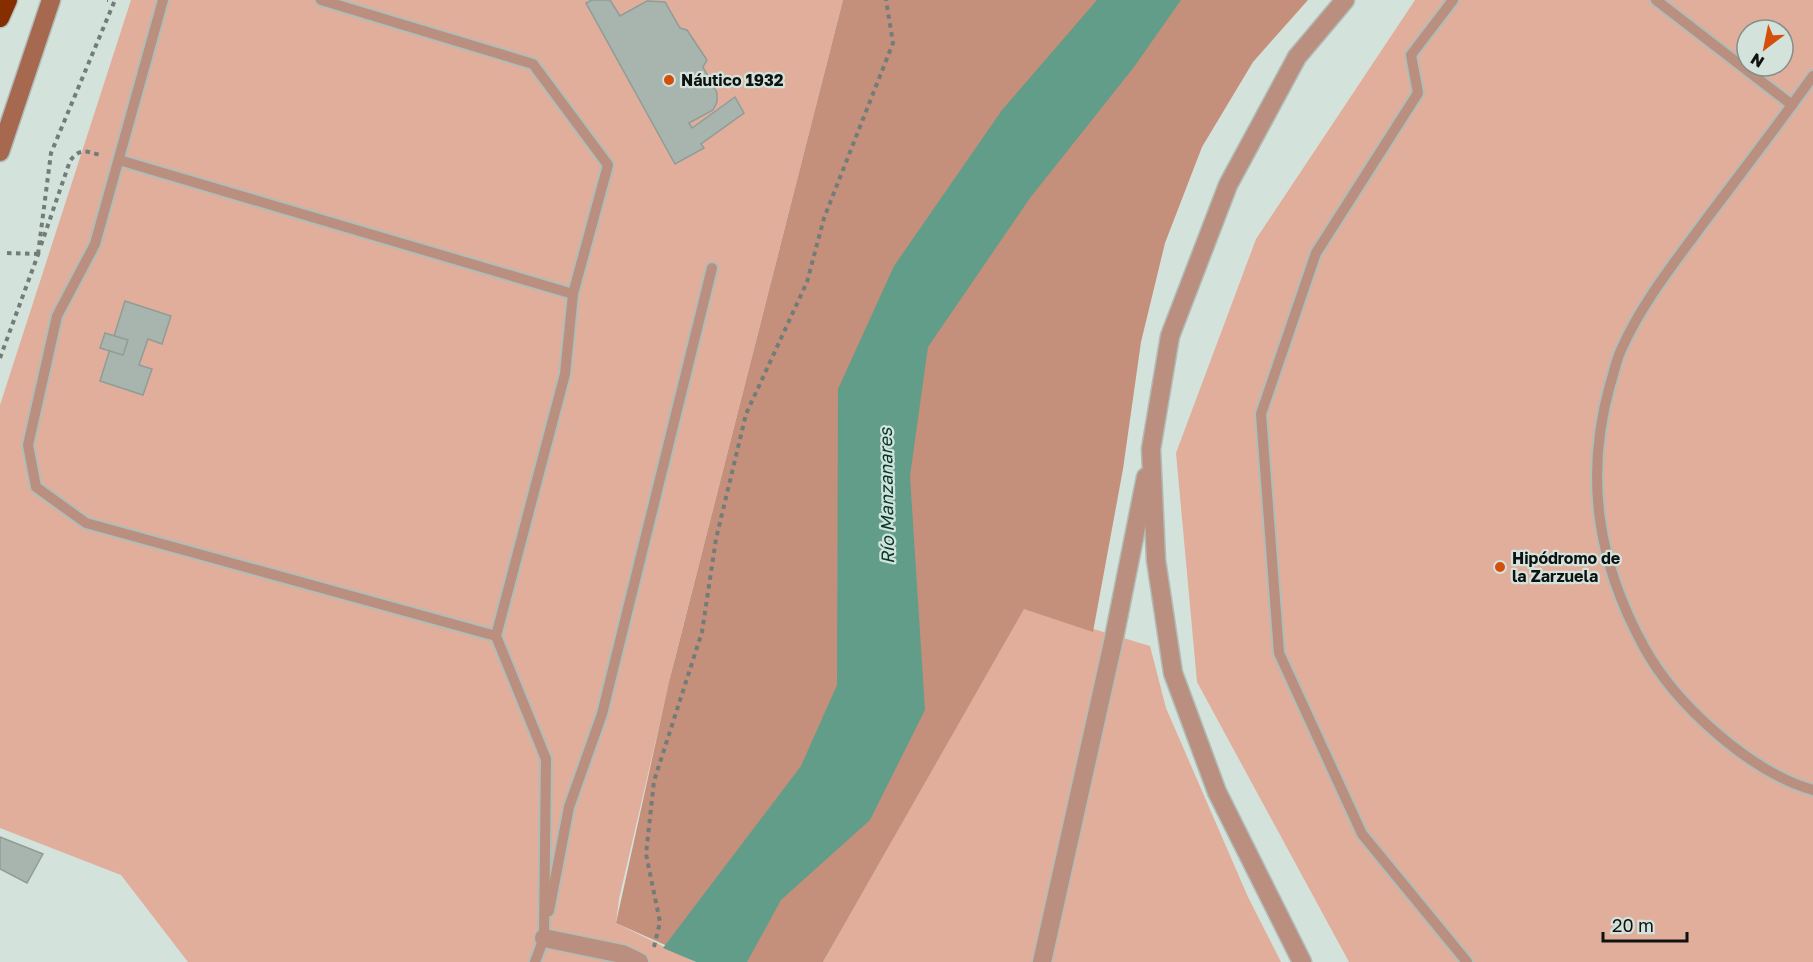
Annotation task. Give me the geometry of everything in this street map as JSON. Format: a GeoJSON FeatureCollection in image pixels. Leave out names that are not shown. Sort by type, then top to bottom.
{"type":"FeatureCollection","features":[{"type":"Feature","properties":{"kind":"highway"},"geometry":{"type":"LineString","coordinates":[[0,18],[8,0]]}},
{"type":"Feature","properties":{"kind":"street"},"geometry":{"type":"LineString","coordinates":[[0,152],[51,0]]}},
{"type":"Feature","properties":{"kind":"street"},"geometry":{"type":"LineString","coordinates":[[1042,962],[1111,650],[1151,448],[1170,336],[1228,185],[1298,57],[1346,0]]}},
{"type":"Feature","properties":{"kind":"street"},"geometry":{"type":"LineString","coordinates":[[1151,448],[1156,560],[1173,673],[1217,792],[1302,962]]}},
{"type":"Feature","properties":{"kind":"street"},"geometry":{"type":"LineString","coordinates":[[544,938],[646,957]]}},
{"type":"Feature","properties":{"kind":"lane"},"geometry":{"type":"LineString","coordinates":[[164,0],[95,244],[57,316],[28,445],[36,487],[86,524],[496,636]]}},
{"type":"Feature","properties":{"kind":"lane"},"geometry":{"type":"LineString","coordinates":[[321,0],[532,64],[608,165],[573,294],[565,374],[496,636],[546,759],[544,938]]}},
{"type":"Feature","properties":{"kind":"lane"},"geometry":{"type":"LineString","coordinates":[[1453,0],[1411,55],[1418,93],[1316,253],[1261,414],[1279,653],[1362,834],[1467,962]]}},
{"type":"Feature","properties":{"kind":"lane"},"geometry":{"type":"LineString","coordinates":[[1656,0],[1792,105]]}},
{"type":"Feature","properties":{"kind":"lane"},"geometry":{"type":"LineString","coordinates":[[1813,76],[1650,294],[1625,342],[1602,415],[1596,480],[1603,545],[1623,608],[1654,666],[1696,716],[1748,757],[1813,790]]}},
{"type":"Feature","properties":{"kind":"lane"},"geometry":{"type":"LineString","coordinates":[[119,160],[573,294]]}},
{"type":"Feature","properties":{"kind":"lane"},"geometry":{"type":"LineString","coordinates":[[535,962],[544,938],[569,807],[602,714],[712,268]]}},
{"type":"Feature","properties":{"kind":"path"},"geometry":{"type":"LineString","coordinates":[[38,254],[51,153],[116,0]]}},
{"type":"Feature","properties":{"kind":"path"},"geometry":{"type":"LineString","coordinates":[[646,957],[660,922],[646,854],[654,781],[702,632],[716,539],[746,414],[807,282],[824,218],[893,43],[886,0]]}},
{"type":"Feature","properties":{"kind":"path"},"geometry":{"type":"LineString","coordinates":[[0,358],[70,161],[76,153],[83,150],[119,160]]}},
{"type":"Feature","properties":{"kind":"path"},"geometry":{"type":"LineString","coordinates":[[7,254],[38,254]]}},
{"type":"Feature","properties":{"kind":"shaded area"},"geometry":{"type":"Polygon","coordinates":[[[131,0],[843,0],[674,662],[619,899],[616,923],[695,962],[188,962],[121,875],[0,828],[0,405],[131,0]]]}},
{"type":"Feature","properties":{"kind":"shaded area"},"geometry":{"type":"Polygon","coordinates":[[[843,0],[1308,0],[1253,62],[1202,147],[1165,243],[1141,342],[1123,469],[1093,632],[1024,609],[823,962],[703,962],[616,923],[669,682],[843,0]]]}},
{"type":"Feature","properties":{"kind":"shaded area","name":"Hipódromo de la Zarzuela"},"geometry":{"type":"Polygon","coordinates":[[[1415,0],[1813,0],[1813,962],[1349,962],[1197,682],[1176,453],[1256,239],[1415,0]]]}},
{"type":"Feature","properties":{"kind":"shaded area"},"geometry":{"type":"Polygon","coordinates":[[[1024,608],[1150,646],[1166,708],[1248,897],[1281,962],[823,962],[1024,608]]]}},
{"type":"Feature","properties":{"kind":"water","name":"Río Manzanares"},"geometry":{"type":"Polygon","coordinates":[[[1097,0],[1181,0],[1134,67],[1030,198],[928,347],[910,476],[925,710],[870,820],[781,900],[747,962],[696,962],[663,948],[801,766],[837,685],[838,389],[894,266],[1002,110],[1097,0]]]}},
{"type":"Feature","properties":{"kind":"building","name":"Náutico 1932"},"geometry":{"type":"Polygon","coordinates":[[[592,0],[610,0],[620,16],[647,1],[665,2],[680,28],[687,30],[707,60],[703,67],[717,93],[717,102],[713,110],[689,123],[692,128],[735,97],[744,113],[701,144],[704,148],[675,164],[586,3],[592,0]]]}},
{"type":"Feature","properties":{"kind":"building"},"geometry":{"type":"Polygon","coordinates":[[[125,301],[171,316],[162,344],[148,339],[139,365],[152,369],[143,395],[100,381],[125,301]]]}},
{"type":"Feature","properties":{"kind":"building"},"geometry":{"type":"Polygon","coordinates":[[[105,333],[128,340],[123,355],[100,348],[105,333]]]}},
{"type":"Feature","properties":{"kind":"building"},"geometry":{"type":"Polygon","coordinates":[[[0,837],[43,854],[27,883],[0,869],[0,837]]]}},
{"type":"Feature","properties":{"kind":"place","name":"Náutico 1932"},"geometry":{"type":"Point","coordinates":[669,80]}},
{"type":"Feature","properties":{"kind":"place","name":"Hipódromo de la Zarzuela"},"geometry":{"type":"Point","coordinates":[1500,567]}}]}
